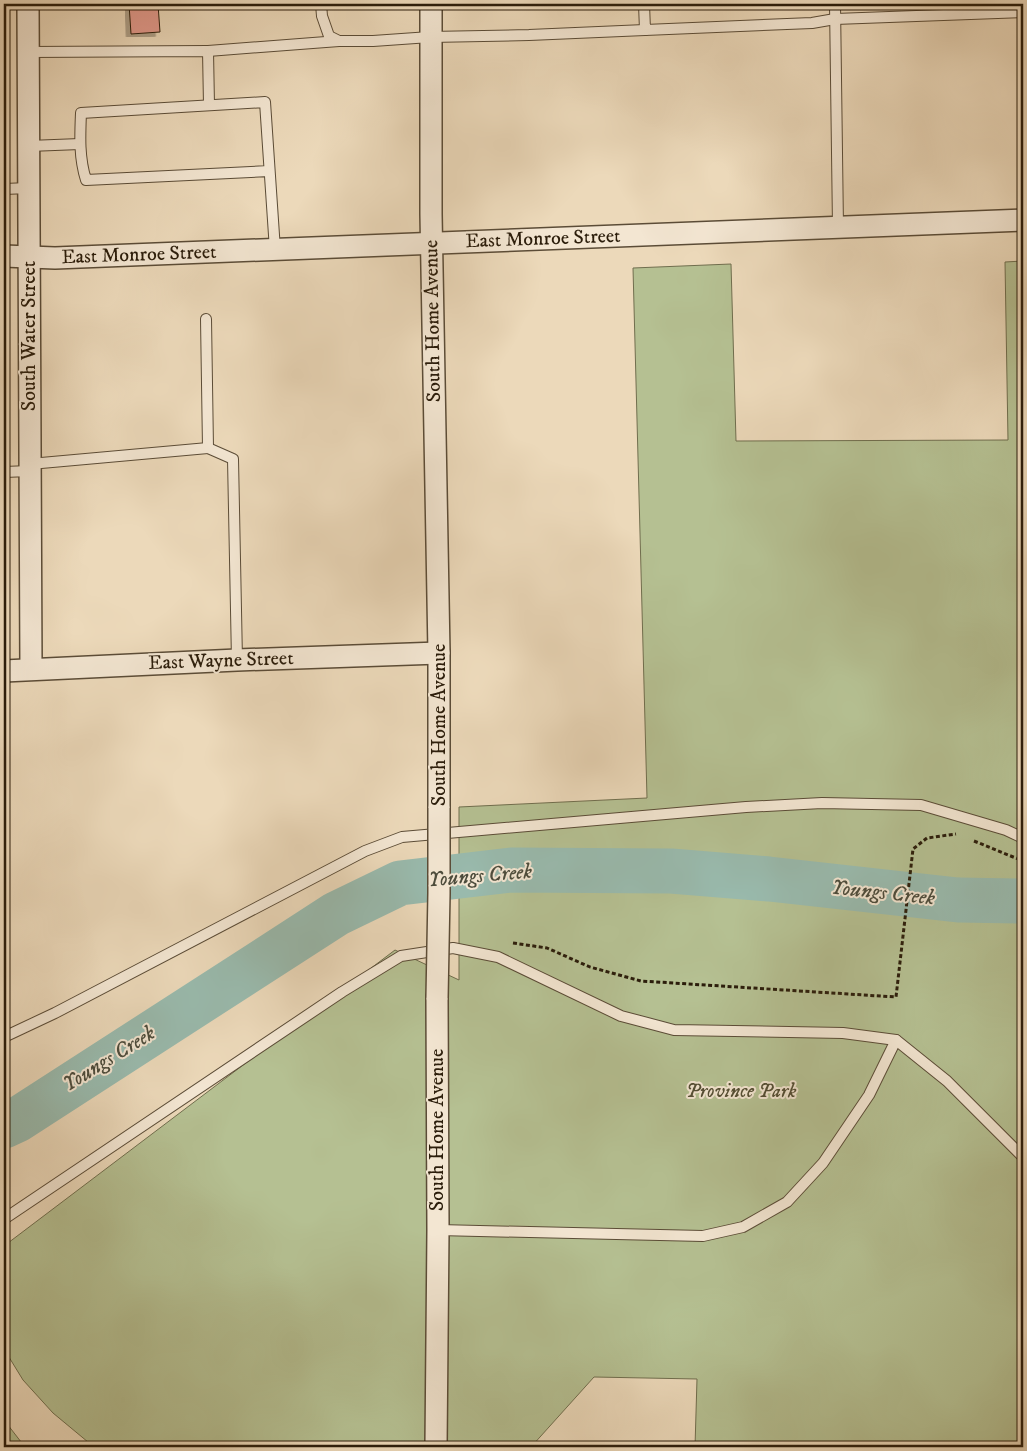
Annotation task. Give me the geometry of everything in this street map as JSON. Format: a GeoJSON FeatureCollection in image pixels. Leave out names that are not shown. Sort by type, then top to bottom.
{"type":"FeatureCollection","features":[{"type":"Feature","properties":{"kind":"street","name":"South Water Street"},"geometry":{"type":"LineString","coordinates":[[28,4],[31,669]]}},
{"type":"Feature","properties":{"kind":"street","name":"South Home Avenue"},"geometry":{"type":"LineString","coordinates":[[431,4],[432,243],[439,652],[439,893],[436,998],[438,1230],[436,1447]]}},
{"type":"Feature","properties":{"kind":"street","name":"East Monroe Street"},"geometry":{"type":"LineString","coordinates":[[4,256],[29,258],[275,250],[1023,220]]}},
{"type":"Feature","properties":{"kind":"street","name":"East Wayne Street"},"geometry":{"type":"LineString","coordinates":[[4,671],[439,652]]}},
{"type":"Feature","properties":{"kind":"lane"},"geometry":{"type":"LineString","coordinates":[[321,4],[322,16],[329,36],[340,41]]}},
{"type":"Feature","properties":{"kind":"lane"},"geometry":{"type":"LineString","coordinates":[[644,4],[645,30]]}},
{"type":"Feature","properties":{"kind":"lane"},"geometry":{"type":"LineString","coordinates":[[835,4],[838,227]]}},
{"type":"Feature","properties":{"kind":"lane"},"geometry":{"type":"LineString","coordinates":[[28,52],[208,51],[340,41],[373,42],[430,37],[529,35],[812,23],[835,19],[1023,12]]}},
{"type":"Feature","properties":{"kind":"lane"},"geometry":{"type":"LineString","coordinates":[[208,51],[209,105]]}},
{"type":"Feature","properties":{"kind":"lane"},"geometry":{"type":"LineString","coordinates":[[269,171],[86,180],[81,165],[82,113],[265,102],[275,250]]}},
{"type":"Feature","properties":{"kind":"lane"},"geometry":{"type":"LineString","coordinates":[[29,146],[80,144]]}},
{"type":"Feature","properties":{"kind":"lane"},"geometry":{"type":"LineString","coordinates":[[4,189],[29,188]]}},
{"type":"Feature","properties":{"kind":"lane"},"geometry":{"type":"LineString","coordinates":[[206,319],[208,448]]}},
{"type":"Feature","properties":{"kind":"lane"},"geometry":{"type":"LineString","coordinates":[[4,472],[208,448],[233,459],[237,660]]}},
{"type":"Feature","properties":{"kind":"lane"},"geometry":{"type":"LineString","coordinates":[[4,1037],[55,1014],[365,851],[402,837],[662,814],[822,803],[921,805],[1006,830],[1023,838]]}},
{"type":"Feature","properties":{"kind":"lane"},"geometry":{"type":"LineString","coordinates":[[4,1219],[342,992],[401,956],[453,948],[498,957],[621,1016],[674,1030],[843,1033],[896,1040],[947,1081],[1023,1157]]}},
{"type":"Feature","properties":{"kind":"lane"},"geometry":{"type":"LineString","coordinates":[[438,1230],[702,1236],[743,1226],[787,1202],[823,1163],[869,1095],[896,1040]]}},
{"type":"Feature","properties":{"kind":"path"},"geometry":{"type":"LineString","coordinates":[[903,938],[909,871],[913,849],[927,838],[957,834]]}},
{"type":"Feature","properties":{"kind":"path"},"geometry":{"type":"LineString","coordinates":[[966,838],[1023,861]]}},
{"type":"Feature","properties":{"kind":"green space","name":"Province Park"},"geometry":{"type":"Polygon","coordinates":[[[1023,261],[1023,1447],[695,1447],[697,1379],[594,1377],[531,1447],[94,1447],[53,1413],[23,1380],[4,1349],[4,1246],[395,950],[459,980],[459,807],[647,798],[633,268],[731,264],[736,441],[1008,440],[1005,262],[1023,261]]]}},
{"type":"Feature","properties":{"kind":"green space"},"geometry":{"type":"Polygon","coordinates":[[[4,1420],[25,1447],[4,1447],[4,1420]]]}},
{"type":"Feature","properties":{"kind":"building"},"geometry":{"type":"Polygon","coordinates":[[[129,4],[158,4],[160,32],[131,34],[129,4]]]}},
{"type":"Feature","properties":{"kind":"waterway","name":"Youngs Creek"},"geometry":{"type":"LineString","coordinates":[[4,1126],[17,1120],[336,914],[400,883],[511,870],[671,871],[769,879],[958,900],[1023,901]]}}]}
